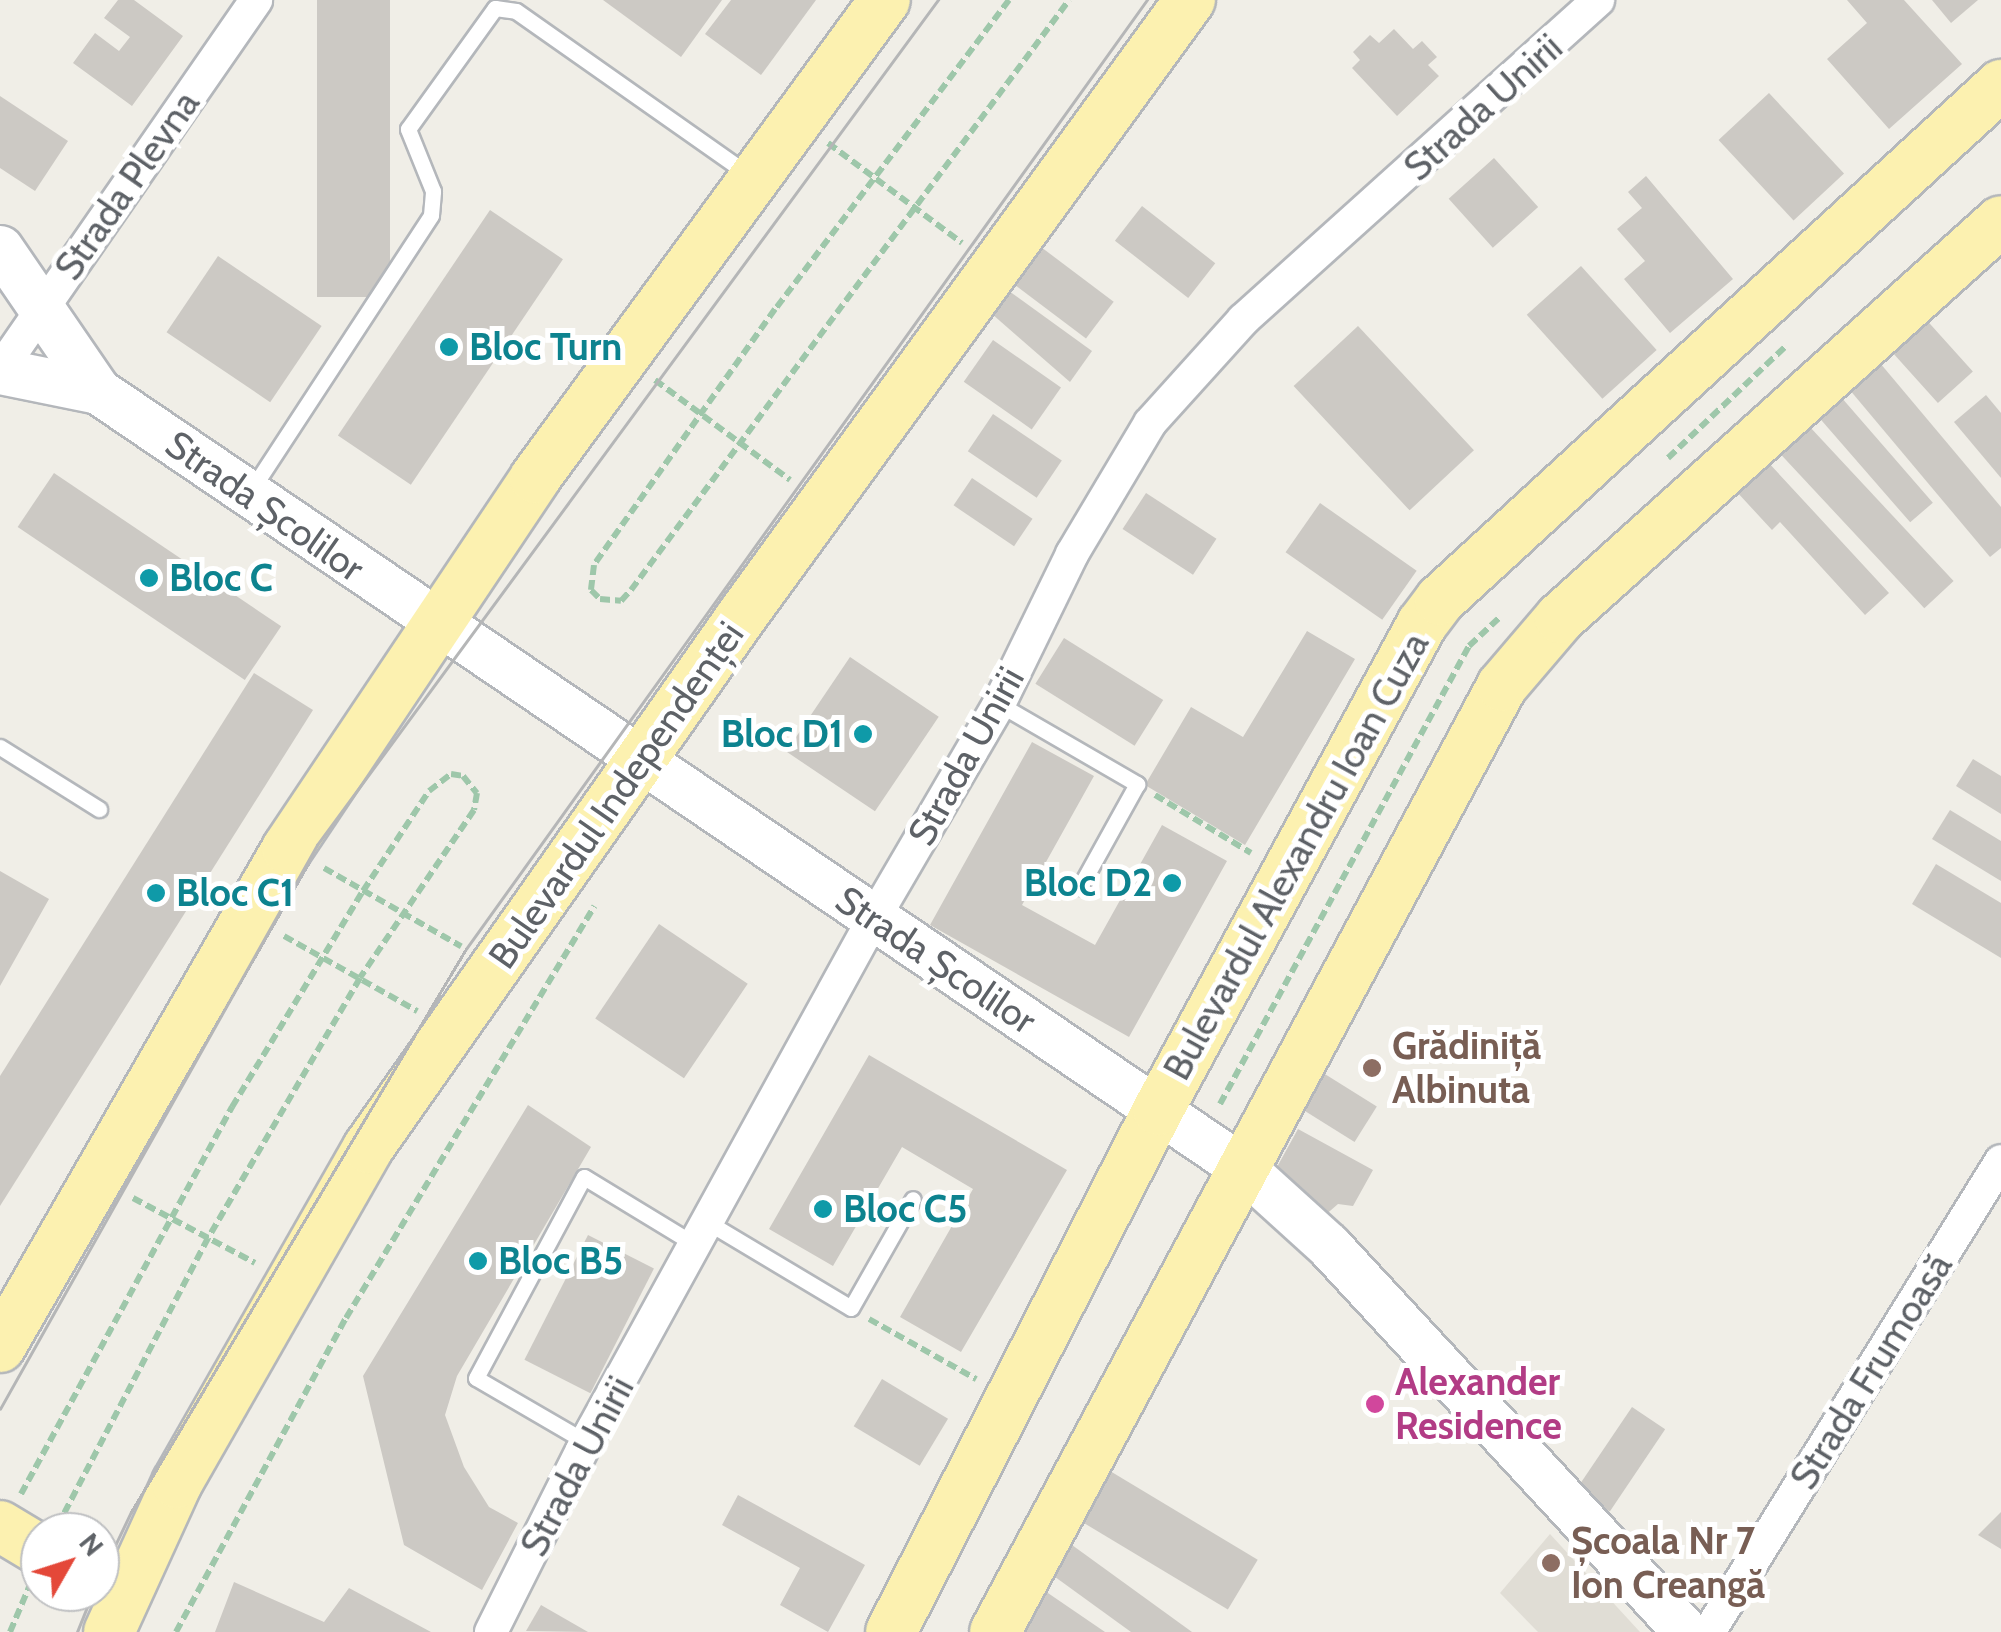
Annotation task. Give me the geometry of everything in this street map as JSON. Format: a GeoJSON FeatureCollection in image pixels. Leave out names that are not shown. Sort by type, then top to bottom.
{"type":"FeatureCollection","features":[{"type":"Feature","properties":{"kind":"main road"},"geometry":{"type":"LineString","coordinates":[[0,1348],[287,849],[622,356],[751,176],[885,0]]}},
{"type":"Feature","properties":{"kind":"main road","name":"Bulevardul Independenței"},"geometry":{"type":"LineString","coordinates":[[120,1588],[368,1148],[448,1028],[1173,6]]}},
{"type":"Feature","properties":{"kind":"main road","name":"Bulevardul Alexandru Ioan Cuza"},"geometry":{"type":"LineString","coordinates":[[892,1632],[1284,872],[1398,660],[1440,600],[2001,86]]}},
{"type":"Feature","properties":{"kind":"main road"},"geometry":{"type":"LineString","coordinates":[[995,1632],[1478,722],[1522,658],[2001,221]]}},
{"type":"Feature","properties":{"kind":"main road","name":"Strada Școlilor"},"geometry":{"type":"LineString","coordinates":[[0,248],[98,391],[638,762],[1244,1168],[1328,1246],[1686,1632]]}},
{"type":"Feature","properties":{"kind":"main road","name":"Strada Școlilor"},"geometry":{"type":"LineString","coordinates":[[0,371],[98,391]]}},
{"type":"Feature","properties":{"kind":"street","name":"Strada Plevna"},"geometry":{"type":"LineString","coordinates":[[0,371],[256,0]]}},
{"type":"Feature","properties":{"kind":"street","name":"Strada Unirii"},"geometry":{"type":"LineString","coordinates":[[491,1632],[586,1442],[874,918],[1000,704],[1110,485],[1193,370],[1598,0]]}},
{"type":"Feature","properties":{"kind":"street","name":"Strada Frumoasă"},"geometry":{"type":"LineString","coordinates":[[1709,1632],[2001,1161]]}},
{"type":"Feature","properties":{"kind":"lane"},"geometry":{"type":"LineString","coordinates":[[248,495],[431,215],[432,191],[408,129],[495,8],[516,11],[751,176]]}},
{"type":"Feature","properties":{"kind":"lane"},"geometry":{"type":"LineString","coordinates":[[1000,704],[1136,784],[1080,888]]}},
{"type":"Feature","properties":{"kind":"lane"},"geometry":{"type":"LineString","coordinates":[[0,746],[99,808]]}},
{"type":"Feature","properties":{"kind":"lane"},"geometry":{"type":"LineString","coordinates":[[586,1442],[476,1378],[584,1178],[851,1308],[913,1200]]}},
{"type":"Feature","properties":{"kind":"path"},"geometry":{"type":"LineString","coordinates":[[1009,0],[700,413],[594,565],[590,590],[600,599],[621,601],[632,590],[1069,0]]}},
{"type":"Feature","properties":{"kind":"path"},"geometry":{"type":"LineString","coordinates":[[795,118],[992,266]]}},
{"type":"Feature","properties":{"kind":"path"},"geometry":{"type":"LineString","coordinates":[[622,356],[823,504]]}},
{"type":"Feature","properties":{"kind":"path"},"geometry":{"type":"LineString","coordinates":[[10,1632],[19,1545],[170,1218],[363,890],[429,791],[450,774],[463,776],[477,793],[474,810],[401,911],[208,1238],[64,1512]]}},
{"type":"Feature","properties":{"kind":"path"},"geometry":{"type":"LineString","coordinates":[[1136,784],[1284,872]]}},
{"type":"Feature","properties":{"kind":"path"},"geometry":{"type":"LineString","coordinates":[[287,849],[401,911],[493,969]]}},
{"type":"Feature","properties":{"kind":"path"},"geometry":{"type":"LineString","coordinates":[[176,1632],[346,1318],[614,874],[576,852]]}},
{"type":"Feature","properties":{"kind":"path"},"geometry":{"type":"LineString","coordinates":[[248,915],[448,1028]]}},
{"type":"Feature","properties":{"kind":"path"},"geometry":{"type":"LineString","coordinates":[[97,1178],[290,1284]]}},
{"type":"Feature","properties":{"kind":"path"},"geometry":{"type":"LineString","coordinates":[[851,1308],[1013,1400]]}},
{"type":"Feature","properties":{"kind":"shaded area","name":"Școala Nr 7 Ion Creangă"},"geometry":{"type":"Polygon","coordinates":[[[1550,1534],[1640,1632],[1538,1632],[1500,1593],[1550,1534]]]}},
{"type":"Feature","properties":{"kind":"building"},"geometry":{"type":"Polygon","coordinates":[[[118,0],[134,0],[183,36],[132,106],[73,63],[95,33],[119,51],[130,37],[104,18],[118,0]]]}},
{"type":"Feature","properties":{"kind":"building"},"geometry":{"type":"Polygon","coordinates":[[[317,0],[390,0],[390,297],[317,297],[317,0]]]}},
{"type":"Feature","properties":{"kind":"building"},"geometry":{"type":"Polygon","coordinates":[[[603,0],[722,0],[681,57],[603,0]]]}},
{"type":"Feature","properties":{"kind":"building"},"geometry":{"type":"Polygon","coordinates":[[[731,0],[816,0],[761,75],[705,34],[731,0]]]}},
{"type":"Feature","properties":{"kind":"building"},"geometry":{"type":"Polygon","coordinates":[[[1847,0],[1904,0],[1962,64],[1889,129],[1827,59],[1867,23],[1847,0]]]}},
{"type":"Feature","properties":{"kind":"building"},"geometry":{"type":"Polygon","coordinates":[[[1932,0],[1978,0],[1951,23],[1932,0]]]}},
{"type":"Feature","properties":{"kind":"building"},"geometry":{"type":"Polygon","coordinates":[[[1394,29],[1413,49],[1422,41],[1437,57],[1428,65],[1439,76],[1397,116],[1352,68],[1360,60],[1353,52],[1370,35],[1379,43],[1394,29]]]}},
{"type":"Feature","properties":{"kind":"building"},"geometry":{"type":"Polygon","coordinates":[[[1769,93],[1844,173],[1794,221],[1719,140],[1769,93]]]}},
{"type":"Feature","properties":{"kind":"building"},"geometry":{"type":"Polygon","coordinates":[[[0,96],[68,141],[35,191],[0,168],[0,96]]]}},
{"type":"Feature","properties":{"kind":"building"},"geometry":{"type":"Polygon","coordinates":[[[1494,158],[1538,207],[1493,248],[1449,199],[1494,158]]]}},
{"type":"Feature","properties":{"kind":"building"},"geometry":{"type":"Polygon","coordinates":[[[1646,176],[1733,279],[1670,333],[1624,279],[1645,261],[1617,229],[1642,208],[1628,192],[1646,176]]]}},
{"type":"Feature","properties":{"kind":"building"},"geometry":{"type":"Polygon","coordinates":[[[1142,206],[1215,263],[1188,298],[1115,241],[1142,206]]]}},
{"type":"Feature","properties":{"kind":"building","name":"Bloc Turn"},"geometry":{"type":"Polygon","coordinates":[[[490,210],[563,259],[411,485],[338,435],[490,210]]]}},
{"type":"Feature","properties":{"kind":"building"},"geometry":{"type":"Polygon","coordinates":[[[1037,244],[1114,302],[1086,339],[1009,281],[1037,244]]]}},
{"type":"Feature","properties":{"kind":"building"},"geometry":{"type":"Polygon","coordinates":[[[218,256],[322,326],[270,402],[167,332],[218,256]]]}},
{"type":"Feature","properties":{"kind":"building"},"geometry":{"type":"Polygon","coordinates":[[[1581,266],[1657,350],[1602,399],[1527,315],[1581,266]]]}},
{"type":"Feature","properties":{"kind":"building"},"geometry":{"type":"Polygon","coordinates":[[[1009,291],[1092,351],[1070,382],[992,314],[1009,291]]]}},
{"type":"Feature","properties":{"kind":"building"},"geometry":{"type":"Polygon","coordinates":[[[1922,315],[1973,371],[1938,403],[1887,346],[1922,315]]]}},
{"type":"Feature","properties":{"kind":"building"},"geometry":{"type":"Polygon","coordinates":[[[1358,326],[1474,450],[1410,510],[1294,386],[1358,326]]]}},
{"type":"Feature","properties":{"kind":"building"},"geometry":{"type":"Polygon","coordinates":[[[993,340],[1061,388],[1032,429],[964,382],[993,340]]]}},
{"type":"Feature","properties":{"kind":"building"},"geometry":{"type":"Polygon","coordinates":[[[1880,363],[2001,507],[2001,548],[1990,557],[1849,389],[1880,363]]]}},
{"type":"Feature","properties":{"kind":"building"},"geometry":{"type":"Polygon","coordinates":[[[1986,395],[2001,413],[2001,478],[1954,422],[1986,395]]]}},
{"type":"Feature","properties":{"kind":"building"},"geometry":{"type":"Polygon","coordinates":[[[1841,397],[1933,503],[1910,522],[1818,417],[1841,397]]]}},
{"type":"Feature","properties":{"kind":"building"},"geometry":{"type":"Polygon","coordinates":[[[993,414],[1062,460],[1037,498],[968,451],[993,414]]]}},
{"type":"Feature","properties":{"kind":"building"},"geometry":{"type":"Polygon","coordinates":[[[1809,426],[1954,581],[1924,608],[1780,453],[1809,426]]]}},
{"type":"Feature","properties":{"kind":"building"},"geometry":{"type":"Polygon","coordinates":[[[1767,461],[1889,593],[1865,615],[1780,522],[1772,530],[1736,491],[1767,461]]]}},
{"type":"Feature","properties":{"kind":"building","name":"Bloc C"},"geometry":{"type":"Polygon","coordinates":[[[54,473],[281,626],[245,680],[18,527],[54,473]]]}},
{"type":"Feature","properties":{"kind":"building"},"geometry":{"type":"Polygon","coordinates":[[[972,478],[1033,519],[1014,546],[954,505],[972,478]]]}},
{"type":"Feature","properties":{"kind":"building"},"geometry":{"type":"Polygon","coordinates":[[[1146,493],[1216,539],[1193,575],[1123,529],[1146,493]]]}},
{"type":"Feature","properties":{"kind":"building"},"geometry":{"type":"Polygon","coordinates":[[[1320,503],[1417,571],[1382,620],[1286,552],[1320,503]]]}},
{"type":"Feature","properties":{"kind":"building"},"geometry":{"type":"Polygon","coordinates":[[[1307,631],[1355,659],[1245,845],[1145,785],[1191,707],[1243,737],[1307,631]]]}},
{"type":"Feature","properties":{"kind":"building"},"geometry":{"type":"Polygon","coordinates":[[[1064,638],[1163,700],[1135,746],[1035,684],[1064,638]]]}},
{"type":"Feature","properties":{"kind":"building","name":"Bloc D1"},"geometry":{"type":"Polygon","coordinates":[[[850,657],[939,717],[875,811],[786,752],[850,657]]]}},
{"type":"Feature","properties":{"kind":"building","name":"Bloc C1"},"geometry":{"type":"Polygon","coordinates":[[[254,673],[313,710],[0,1206],[0,1076],[254,673]]]}},
{"type":"Feature","properties":{"kind":"building","name":"Bloc D2"},"geometry":{"type":"Polygon","coordinates":[[[1032,742],[1094,776],[1022,905],[1095,945],[1162,825],[1227,861],[1129,1037],[930,925],[1032,742]]]}},
{"type":"Feature","properties":{"kind":"building"},"geometry":{"type":"Polygon","coordinates":[[[1973,759],[2001,776],[2001,814],[1956,786],[1973,759]]]}},
{"type":"Feature","properties":{"kind":"building"},"geometry":{"type":"Polygon","coordinates":[[[1950,810],[2001,841],[2001,881],[1932,839],[1950,810]]]}},
{"type":"Feature","properties":{"kind":"building"},"geometry":{"type":"Polygon","coordinates":[[[1936,864],[2001,903],[2001,958],[1912,904],[1936,864]]]}},
{"type":"Feature","properties":{"kind":"building"},"geometry":{"type":"Polygon","coordinates":[[[0,871],[49,899],[0,986],[0,871]]]}},
{"type":"Feature","properties":{"kind":"building"},"geometry":{"type":"Polygon","coordinates":[[[659,924],[748,984],[684,1078],[595,1019],[659,924]]]}},
{"type":"Feature","properties":{"kind":"building","name":"Bloc C5"},"geometry":{"type":"Polygon","coordinates":[[[869,1055],[1067,1170],[961,1352],[900,1317],[973,1189],[902,1147],[833,1266],[769,1229],[869,1055]]]}},
{"type":"Feature","properties":{"kind":"building"},"geometry":{"type":"Polygon","coordinates":[[[1320,1071],[1377,1107],[1355,1142],[1298,1107],[1320,1071]]]}},
{"type":"Feature","properties":{"kind":"building","name":"Bloc B5"},"geometry":{"type":"Polygon","coordinates":[[[528,1105],[591,1147],[457,1376],[445,1415],[464,1467],[489,1507],[518,1523],[482,1590],[404,1545],[363,1376],[528,1105]]]}},
{"type":"Feature","properties":{"kind":"building"},"geometry":{"type":"Polygon","coordinates":[[[1298,1129],[1373,1170],[1353,1206],[1338,1204],[1323,1217],[1277,1167],[1298,1129]]]}},
{"type":"Feature","properties":{"kind":"building"},"geometry":{"type":"Polygon","coordinates":[[[588,1235],[654,1269],[590,1393],[524,1360],[588,1235]]]}},
{"type":"Feature","properties":{"kind":"building"},"geometry":{"type":"Polygon","coordinates":[[[882,1379],[948,1419],[920,1466],[854,1426],[882,1379]]]}},
{"type":"Feature","properties":{"kind":"building"},"geometry":{"type":"Polygon","coordinates":[[[1632,1407],[1665,1429],[1610,1511],[1577,1489],[1632,1407]]]}},
{"type":"Feature","properties":{"kind":"building"},"geometry":{"type":"Polygon","coordinates":[[[1100,1465],[1258,1560],[1228,1609],[1070,1515],[1100,1465]]]}},
{"type":"Feature","properties":{"kind":"building"},"geometry":{"type":"Polygon","coordinates":[[[738,1495],[865,1565],[828,1632],[780,1605],[800,1568],[722,1525],[738,1495]]]}},
{"type":"Feature","properties":{"kind":"building"},"geometry":{"type":"Polygon","coordinates":[[[2001,1512],[2001,1549],[1978,1535],[2001,1512]]]}},
{"type":"Feature","properties":{"kind":"building"},"geometry":{"type":"Polygon","coordinates":[[[1072,1545],[1192,1632],[1131,1632],[1051,1574],[1072,1545]]]}},
{"type":"Feature","properties":{"kind":"building"},"geometry":{"type":"Polygon","coordinates":[[[234,1582],[324,1622],[349,1588],[431,1632],[215,1632],[234,1582]]]}},
{"type":"Feature","properties":{"kind":"building"},"geometry":{"type":"Polygon","coordinates":[[[1045,1591],[1105,1632],[1018,1632],[1045,1591]]]}},
{"type":"Feature","properties":{"kind":"building"},"geometry":{"type":"Polygon","coordinates":[[[541,1605],[588,1632],[526,1631],[541,1605]]]}},
{"type":"Feature","properties":{"kind":"tram line"},"geometry":{"type":"LineString","coordinates":[[0,1409],[317,845],[938,0]]}},
{"type":"Feature","properties":{"kind":"tram line"},"geometry":{"type":"LineString","coordinates":[[120,1535],[466,949],[1147,0]]}},
{"type":"Feature","properties":{"kind":"tram line"},"geometry":{"type":"LineString","coordinates":[[77,1632],[85,1612]]}},
{"type":"Feature","properties":{"kind":"place","name":"Bloc Turn"},"geometry":{"type":"Point","coordinates":[449,347]}},
{"type":"Feature","properties":{"kind":"place","name":"Bloc C"},"geometry":{"type":"Point","coordinates":[149,578]}},
{"type":"Feature","properties":{"kind":"place","name":"Bloc D1"},"geometry":{"type":"Point","coordinates":[863,734]}},
{"type":"Feature","properties":{"kind":"place","name":"Bloc D2"},"geometry":{"type":"Point","coordinates":[1172,883]}},
{"type":"Feature","properties":{"kind":"place","name":"Bloc C1"},"geometry":{"type":"Point","coordinates":[156,893]}},
{"type":"Feature","properties":{"kind":"place","name":"Grădiniță Albinuta"},"geometry":{"type":"Point","coordinates":[1372,1068]}},
{"type":"Feature","properties":{"kind":"place","name":"Bloc C5"},"geometry":{"type":"Point","coordinates":[823,1209]}},
{"type":"Feature","properties":{"kind":"place","name":"Bloc B5"},"geometry":{"type":"Point","coordinates":[478,1261]}},
{"type":"Feature","properties":{"kind":"place","name":"Alexander Residence"},"geometry":{"type":"Point","coordinates":[1375,1404]}},
{"type":"Feature","properties":{"kind":"place","name":"Școala Nr 7 Ion Creangă"},"geometry":{"type":"Point","coordinates":[1551,1563]}}]}
